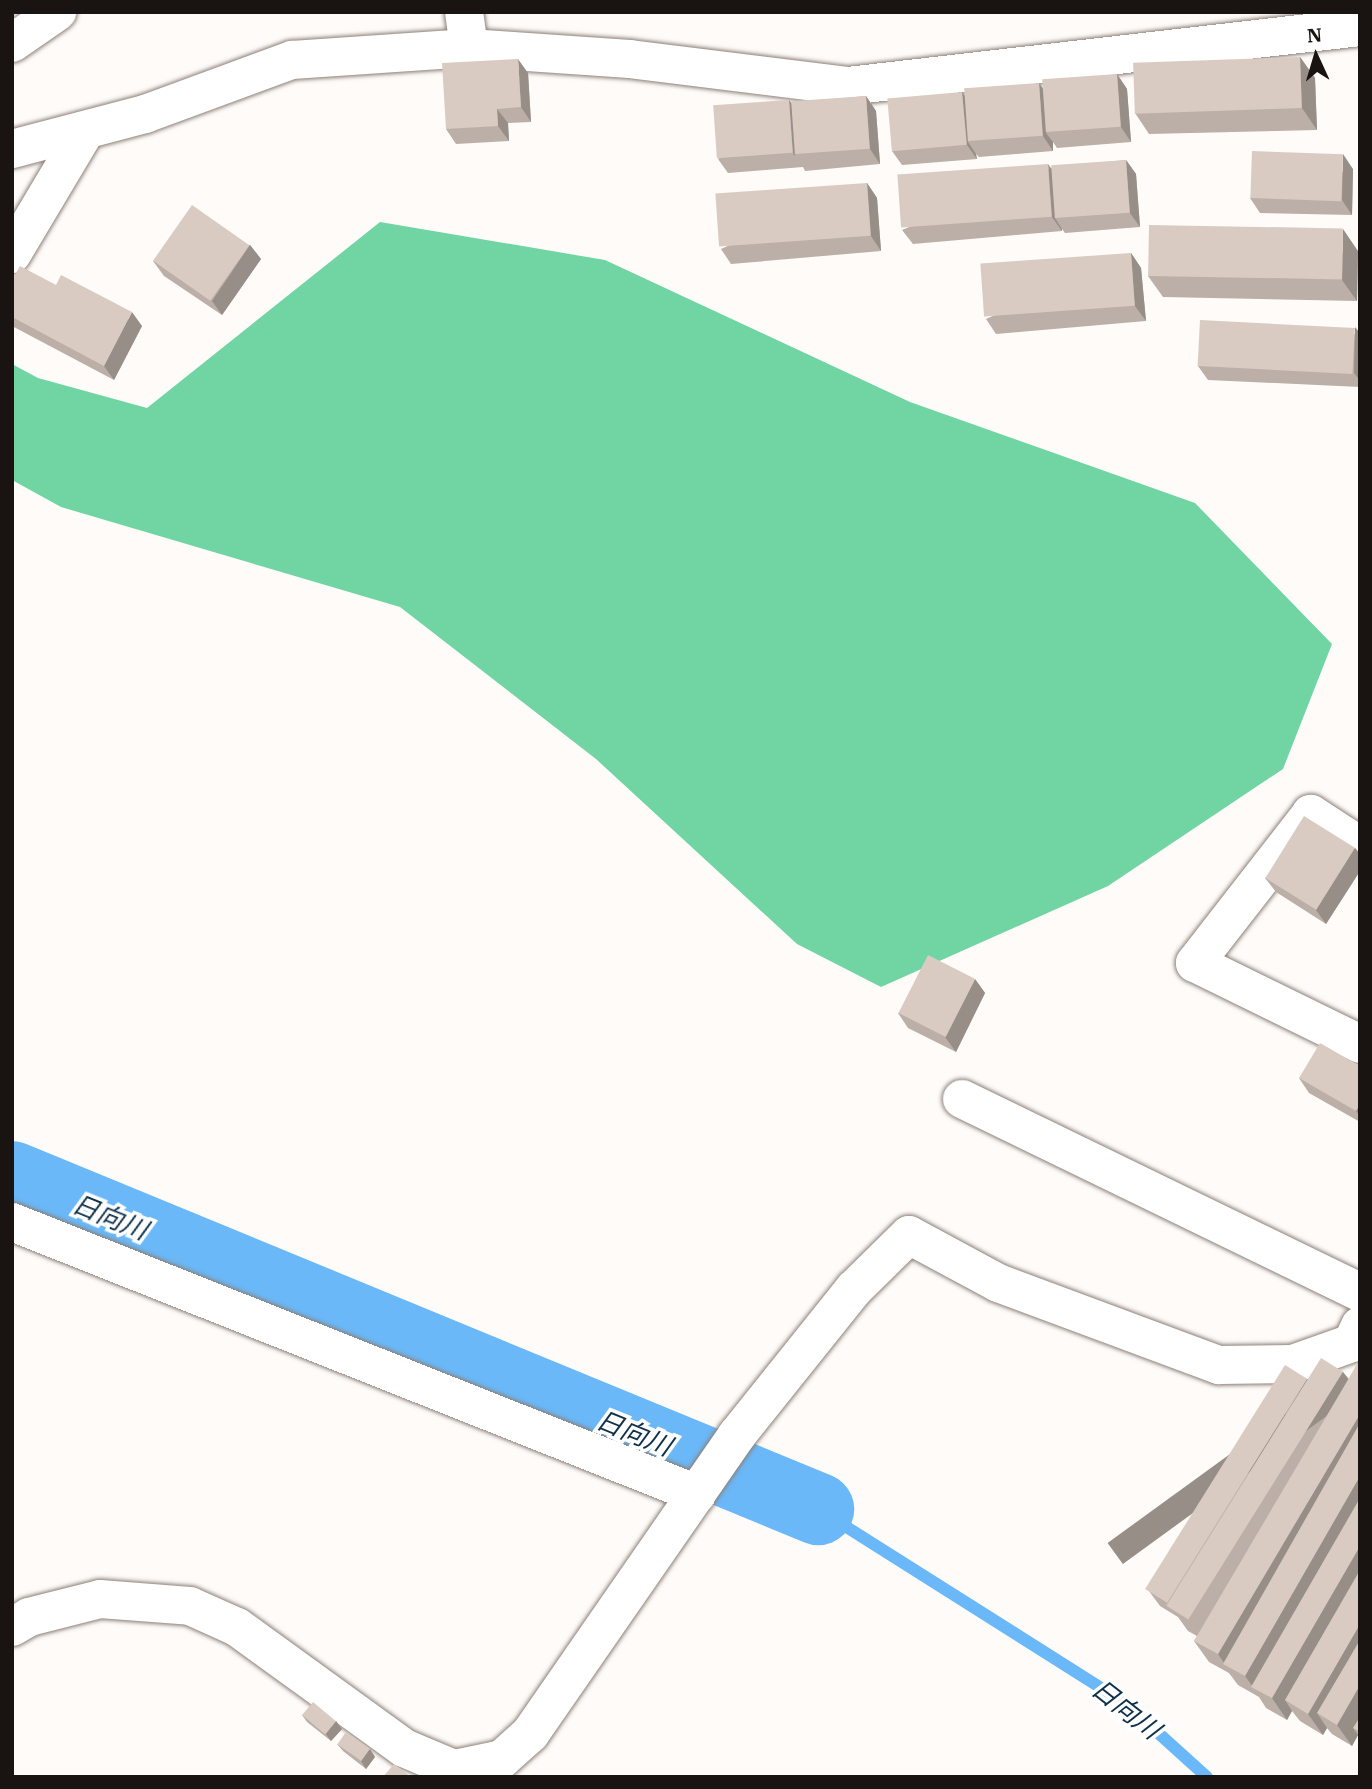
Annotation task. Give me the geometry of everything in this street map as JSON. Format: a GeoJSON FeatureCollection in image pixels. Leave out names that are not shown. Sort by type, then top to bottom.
{"type":"FeatureCollection","features":[{"type":"Feature","properties":{"kind":"street"},"geometry":{"type":"LineString","coordinates":[[12,43],[57,12]]}},
{"type":"Feature","properties":{"kind":"street"},"geometry":{"type":"LineString","coordinates":[[12,149],[145,114],[292,60],[466,30],[630,59],[848,86],[1360,27]]}},
{"type":"Feature","properties":{"kind":"street"},"geometry":{"type":"LineString","coordinates":[[12,254],[86,130]]}},
{"type":"Feature","properties":{"kind":"street"},"geometry":{"type":"LineString","coordinates":[[1360,846],[1311,814],[1195,963],[1360,1044]]}},
{"type":"Feature","properties":{"kind":"street"},"geometry":{"type":"LineString","coordinates":[[962,1099],[1360,1292]]}},
{"type":"Feature","properties":{"kind":"street"},"geometry":{"type":"LineString","coordinates":[[12,1222],[697,1494]]}},
{"type":"Feature","properties":{"kind":"street"},"geometry":{"type":"LineString","coordinates":[[12,1627],[29,1617],[100,1599],[190,1606],[237,1627],[404,1748],[454,1769],[479,1771],[502,1759],[530,1734],[737,1435],[854,1289],[909,1235],[998,1283],[1219,1365],[1293,1364],[1357,1338]]}},
{"type":"Feature","properties":{"kind":"green space"},"geometry":{"type":"Polygon","coordinates":[[[380,222],[605,260],[910,402],[1195,503],[1332,644],[1283,769],[1108,886],[881,987],[797,944],[596,759],[400,607],[61,507],[12,480],[12,364],[38,378],[147,408],[380,222]]]}},
{"type":"Feature","properties":{"kind":"building"},"geometry":{"type":"Polygon","coordinates":[[[1300,57],[1302,108],[1135,114],[1133,63],[1300,57]]]}},
{"type":"Feature","properties":{"kind":"building"},"geometry":{"type":"Polygon","coordinates":[[[518,59],[521,107],[497,109],[498,126],[446,129],[442,63],[518,59]]]}},
{"type":"Feature","properties":{"kind":"building"},"geometry":{"type":"Polygon","coordinates":[[[1117,74],[1121,127],[1046,132],[1042,79],[1117,74]]]}},
{"type":"Feature","properties":{"kind":"building"},"geometry":{"type":"Polygon","coordinates":[[[1039,83],[1043,136],[968,141],[964,88],[1039,83]]]}},
{"type":"Feature","properties":{"kind":"building"},"geometry":{"type":"Polygon","coordinates":[[[962,92],[967,145],[892,151],[887,99],[962,92]]]}},
{"type":"Feature","properties":{"kind":"building"},"geometry":{"type":"Polygon","coordinates":[[[866,96],[870,149],[795,154],[791,101],[866,96]]]}},
{"type":"Feature","properties":{"kind":"building"},"geometry":{"type":"Polygon","coordinates":[[[789,100],[793,153],[717,158],[713,105],[789,100]]]}},
{"type":"Feature","properties":{"kind":"building"},"geometry":{"type":"Polygon","coordinates":[[[1252,151],[1343,154],[1341,201],[1250,198],[1252,151]]]}},
{"type":"Feature","properties":{"kind":"building"},"geometry":{"type":"Polygon","coordinates":[[[1126,160],[1130,213],[1055,218],[1051,165],[1126,160]]]}},
{"type":"Feature","properties":{"kind":"building"},"geometry":{"type":"Polygon","coordinates":[[[1048,164],[1052,217],[901,227],[897,175],[1048,164]]]}},
{"type":"Feature","properties":{"kind":"building"},"geometry":{"type":"Polygon","coordinates":[[[867,183],[871,236],[719,246],[715,194],[867,183]]]}},
{"type":"Feature","properties":{"kind":"building"},"geometry":{"type":"Polygon","coordinates":[[[192,205],[249,245],[210,301],[153,261],[192,205]]]}},
{"type":"Feature","properties":{"kind":"building"},"geometry":{"type":"Polygon","coordinates":[[[1149,225],[1343,228],[1342,279],[1148,276],[1149,225]]]}},
{"type":"Feature","properties":{"kind":"building"},"geometry":{"type":"Polygon","coordinates":[[[1131,253],[1135,306],[984,316],[980,264],[1131,253]]]}},
{"type":"Feature","properties":{"kind":"building"},"geometry":{"type":"Polygon","coordinates":[[[20,266],[56,285],[61,275],[132,312],[104,366],[12,317],[12,280],[20,266]]]}},
{"type":"Feature","properties":{"kind":"building"},"geometry":{"type":"Polygon","coordinates":[[[1200,320],[1355,328],[1352,374],[1198,366],[1200,320]]]}},
{"type":"Feature","properties":{"kind":"building"},"geometry":{"type":"Polygon","coordinates":[[[1304,816],[1355,848],[1316,910],[1265,878],[1304,816]]]}},
{"type":"Feature","properties":{"kind":"building"},"geometry":{"type":"Polygon","coordinates":[[[928,955],[975,979],[946,1037],[898,1013],[928,955]]]}},
{"type":"Feature","properties":{"kind":"building"},"geometry":{"type":"Polygon","coordinates":[[[1320,1043],[1360,1066],[1360,1104],[1356,1111],[1299,1078],[1320,1043]]]}},
{"type":"Feature","properties":{"kind":"building"},"geometry":{"type":"Polygon","coordinates":[[[1321,1358],[1343,1372],[1188,1619],[1166,1606],[1321,1358]]]}},
{"type":"Feature","properties":{"kind":"building"},"geometry":{"type":"Polygon","coordinates":[[[1359,1361],[1360,1414],[1218,1654],[1194,1641],[1359,1361]]]}},
{"type":"Feature","properties":{"kind":"building"},"geometry":{"type":"Polygon","coordinates":[[[1285,1365],[1307,1379],[1167,1603],[1145,1589],[1285,1365]]]}},
{"type":"Feature","properties":{"kind":"building"},"geometry":{"type":"Polygon","coordinates":[[[1360,1423],[1360,1476],[1245,1676],[1223,1664],[1360,1423]]]}},
{"type":"Feature","properties":{"kind":"building"},"geometry":{"type":"Polygon","coordinates":[[[1360,1498],[1360,1546],[1272,1698],[1251,1687],[1360,1498]]]}},
{"type":"Feature","properties":{"kind":"building"},"geometry":{"type":"Polygon","coordinates":[[[1360,1570],[1360,1624],[1308,1714],[1285,1700],[1360,1570]]]}},
{"type":"Feature","properties":{"kind":"building"},"geometry":{"type":"Polygon","coordinates":[[[1360,1640],[1360,1685],[1337,1725],[1317,1713],[1360,1640]]]}},
{"type":"Feature","properties":{"kind":"building"},"geometry":{"type":"Polygon","coordinates":[[[313,1702],[336,1721],[325,1734],[302,1715],[313,1702]]]}},
{"type":"Feature","properties":{"kind":"building"},"geometry":{"type":"Polygon","coordinates":[[[1360,1717],[1360,1732],[1353,1728],[1360,1717]]]}},
{"type":"Feature","properties":{"kind":"building"},"geometry":{"type":"Polygon","coordinates":[[[346,1732],[370,1749],[361,1761],[337,1744],[346,1732]]]}},
{"type":"Feature","properties":{"kind":"building"},"geometry":{"type":"Polygon","coordinates":[[[394,1764],[411,1777],[383,1777],[394,1764]]]}},
{"type":"Feature","properties":{"kind":"waterway","name":"日向川"},"geometry":{"type":"LineString","coordinates":[[12,1177],[818,1509]]}},
{"type":"Feature","properties":{"kind":"waterway","name":"日向川"},"geometry":{"type":"LineString","coordinates":[[818,1509],[1125,1703],[1207,1777]]}}]}
